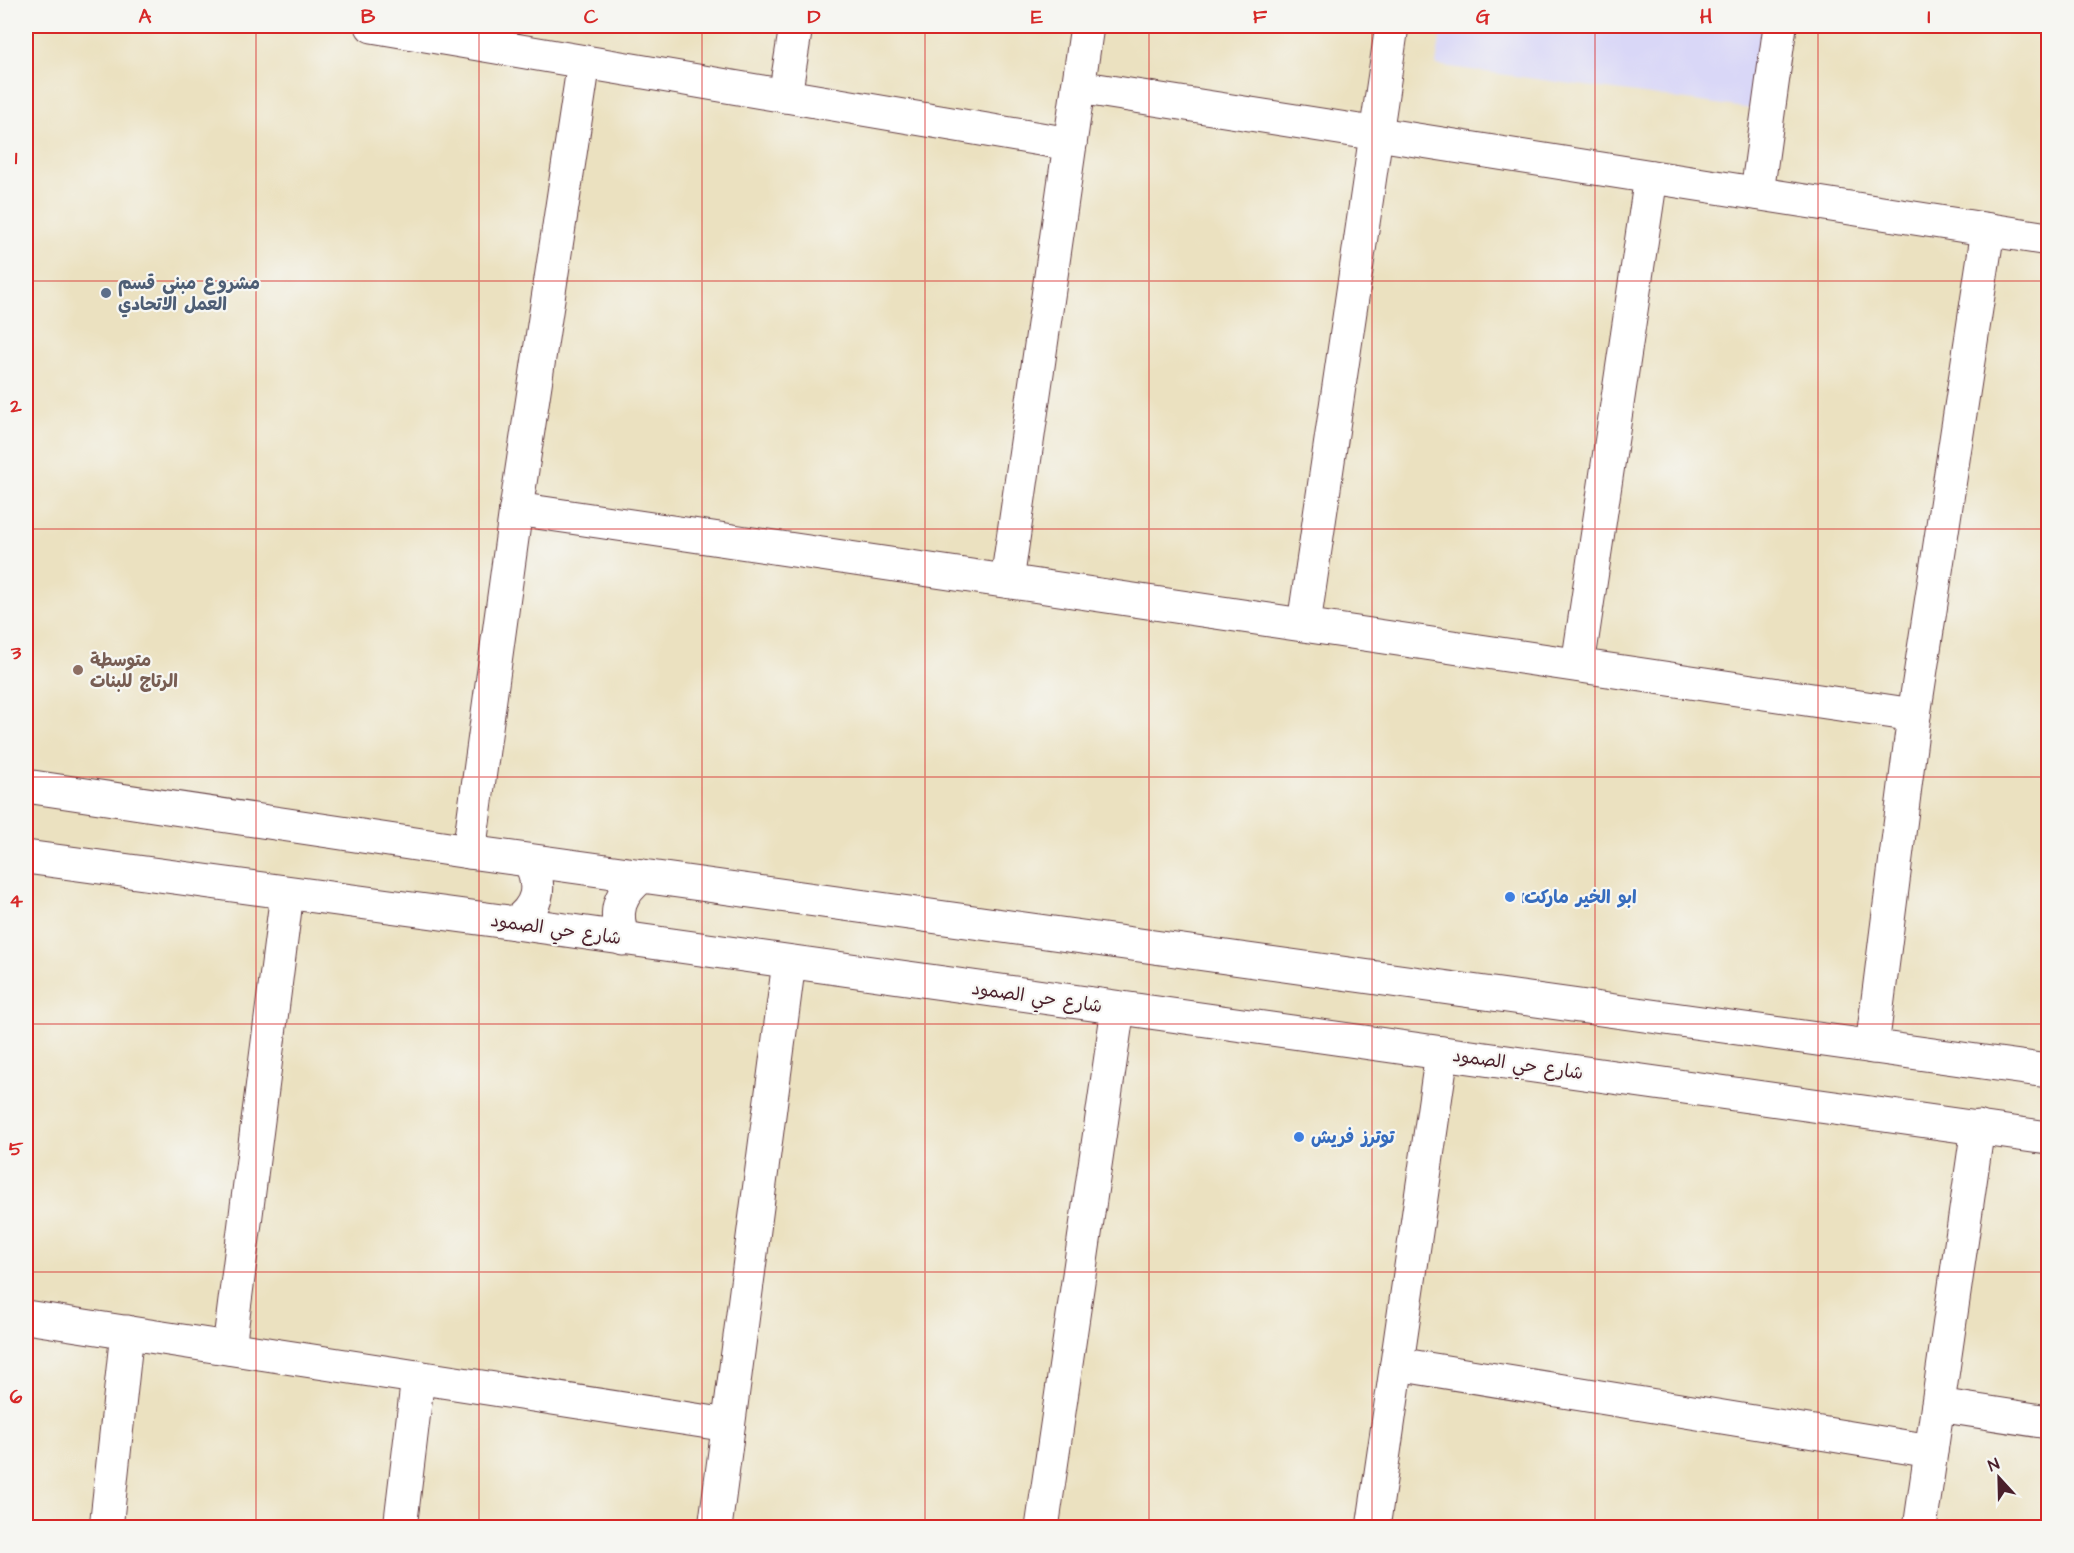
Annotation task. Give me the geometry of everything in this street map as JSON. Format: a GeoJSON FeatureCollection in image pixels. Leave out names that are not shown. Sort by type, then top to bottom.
{"type":"FeatureCollection","features":[{"type":"Feature","properties":{"kind":"street"},"geometry":{"type":"LineString","coordinates":[[372,26],[1070,144]]}},
{"type":"Feature","properties":{"kind":"street"},"geometry":{"type":"LineString","coordinates":[[785,96],[796,26]]}},
{"type":"Feature","properties":{"kind":"street"},"geometry":{"type":"LineString","coordinates":[[1007,581],[1087,26]]}},
{"type":"Feature","properties":{"kind":"street"},"geometry":{"type":"LineString","coordinates":[[1304,624],[1392,26]]}},
{"type":"Feature","properties":{"kind":"street"},"geometry":{"type":"LineString","coordinates":[[1757,193],[1780,26]]}},
{"type":"Feature","properties":{"kind":"street"},"geometry":{"type":"LineString","coordinates":[[469,852],[516,509],[584,62]]}},
{"type":"Feature","properties":{"kind":"street"},"geometry":{"type":"LineString","coordinates":[[1078,87],[2049,239]]}},
{"type":"Feature","properties":{"kind":"street"},"geometry":{"type":"LineString","coordinates":[[1578,665],[1652,177]]}},
{"type":"Feature","properties":{"kind":"street"},"geometry":{"type":"LineString","coordinates":[[1872,1047],[1914,715],[1988,230]]}},
{"type":"Feature","properties":{"kind":"street"},"geometry":{"type":"LineString","coordinates":[[516,509],[1914,715]]}},
{"type":"Feature","properties":{"kind":"street"},"geometry":{"type":"LineString","coordinates":[[26,786],[530,861],[2049,1071]]}},
{"type":"Feature","properties":{"kind":"street","name":"شارع حي الصمود"},"geometry":{"type":"LineString","coordinates":[[26,857],[515,923],[2049,1138]]}},
{"type":"Feature","properties":{"kind":"street"},"geometry":{"type":"LineString","coordinates":[[515,923],[528,912],[536,896],[538,884],[530,861]]}},
{"type":"Feature","properties":{"kind":"street"},"geometry":{"type":"LineString","coordinates":[[623,939],[618,925],[618,911],[622,897],[630,885],[642,876]]}},
{"type":"Feature","properties":{"kind":"street"},"geometry":{"type":"LineString","coordinates":[[229,1348],[287,893]]}},
{"type":"Feature","properties":{"kind":"street"},"geometry":{"type":"LineString","coordinates":[[715,1527],[789,962]]}},
{"type":"Feature","properties":{"kind":"street"},"geometry":{"type":"LineString","coordinates":[[1042,1527],[1118,1008]]}},
{"type":"Feature","properties":{"kind":"street"},"geometry":{"type":"LineString","coordinates":[[1373,1527],[1442,1053]]}},
{"type":"Feature","properties":{"kind":"street"},"geometry":{"type":"LineString","coordinates":[[1920,1527],[1978,1127]]}},
{"type":"Feature","properties":{"kind":"street"},"geometry":{"type":"LineString","coordinates":[[26,1317],[728,1425]]}},
{"type":"Feature","properties":{"kind":"street"},"geometry":{"type":"LineString","coordinates":[[106,1527],[127,1332]]}},
{"type":"Feature","properties":{"kind":"street"},"geometry":{"type":"LineString","coordinates":[[1397,1364],[1931,1451]]}},
{"type":"Feature","properties":{"kind":"street"},"geometry":{"type":"LineString","coordinates":[[400,1527],[418,1377]]}},
{"type":"Feature","properties":{"kind":"street"},"geometry":{"type":"LineString","coordinates":[[1938,1405],[2049,1422]]}},
{"type":"Feature","properties":{"kind":"shaded area"},"geometry":{"type":"Polygon","coordinates":[[[1442,26],[1763,26],[1752,109],[1436,65],[1442,26]]]}},
{"type":"Feature","properties":{"kind":"place","name":"مشروع مبنى قسم العمل الاتحادي"},"geometry":{"type":"Point","coordinates":[106,293]}},
{"type":"Feature","properties":{"kind":"place","name":"متوسطة الرتاج للبنات"},"geometry":{"type":"Point","coordinates":[78,670]}},
{"type":"Feature","properties":{"kind":"place","name":"ابو الخير ماركت1"},"geometry":{"type":"Point","coordinates":[1510,897]}},
{"type":"Feature","properties":{"kind":"place","name":"توترز فريش"},"geometry":{"type":"Point","coordinates":[1299,1137]}}]}
